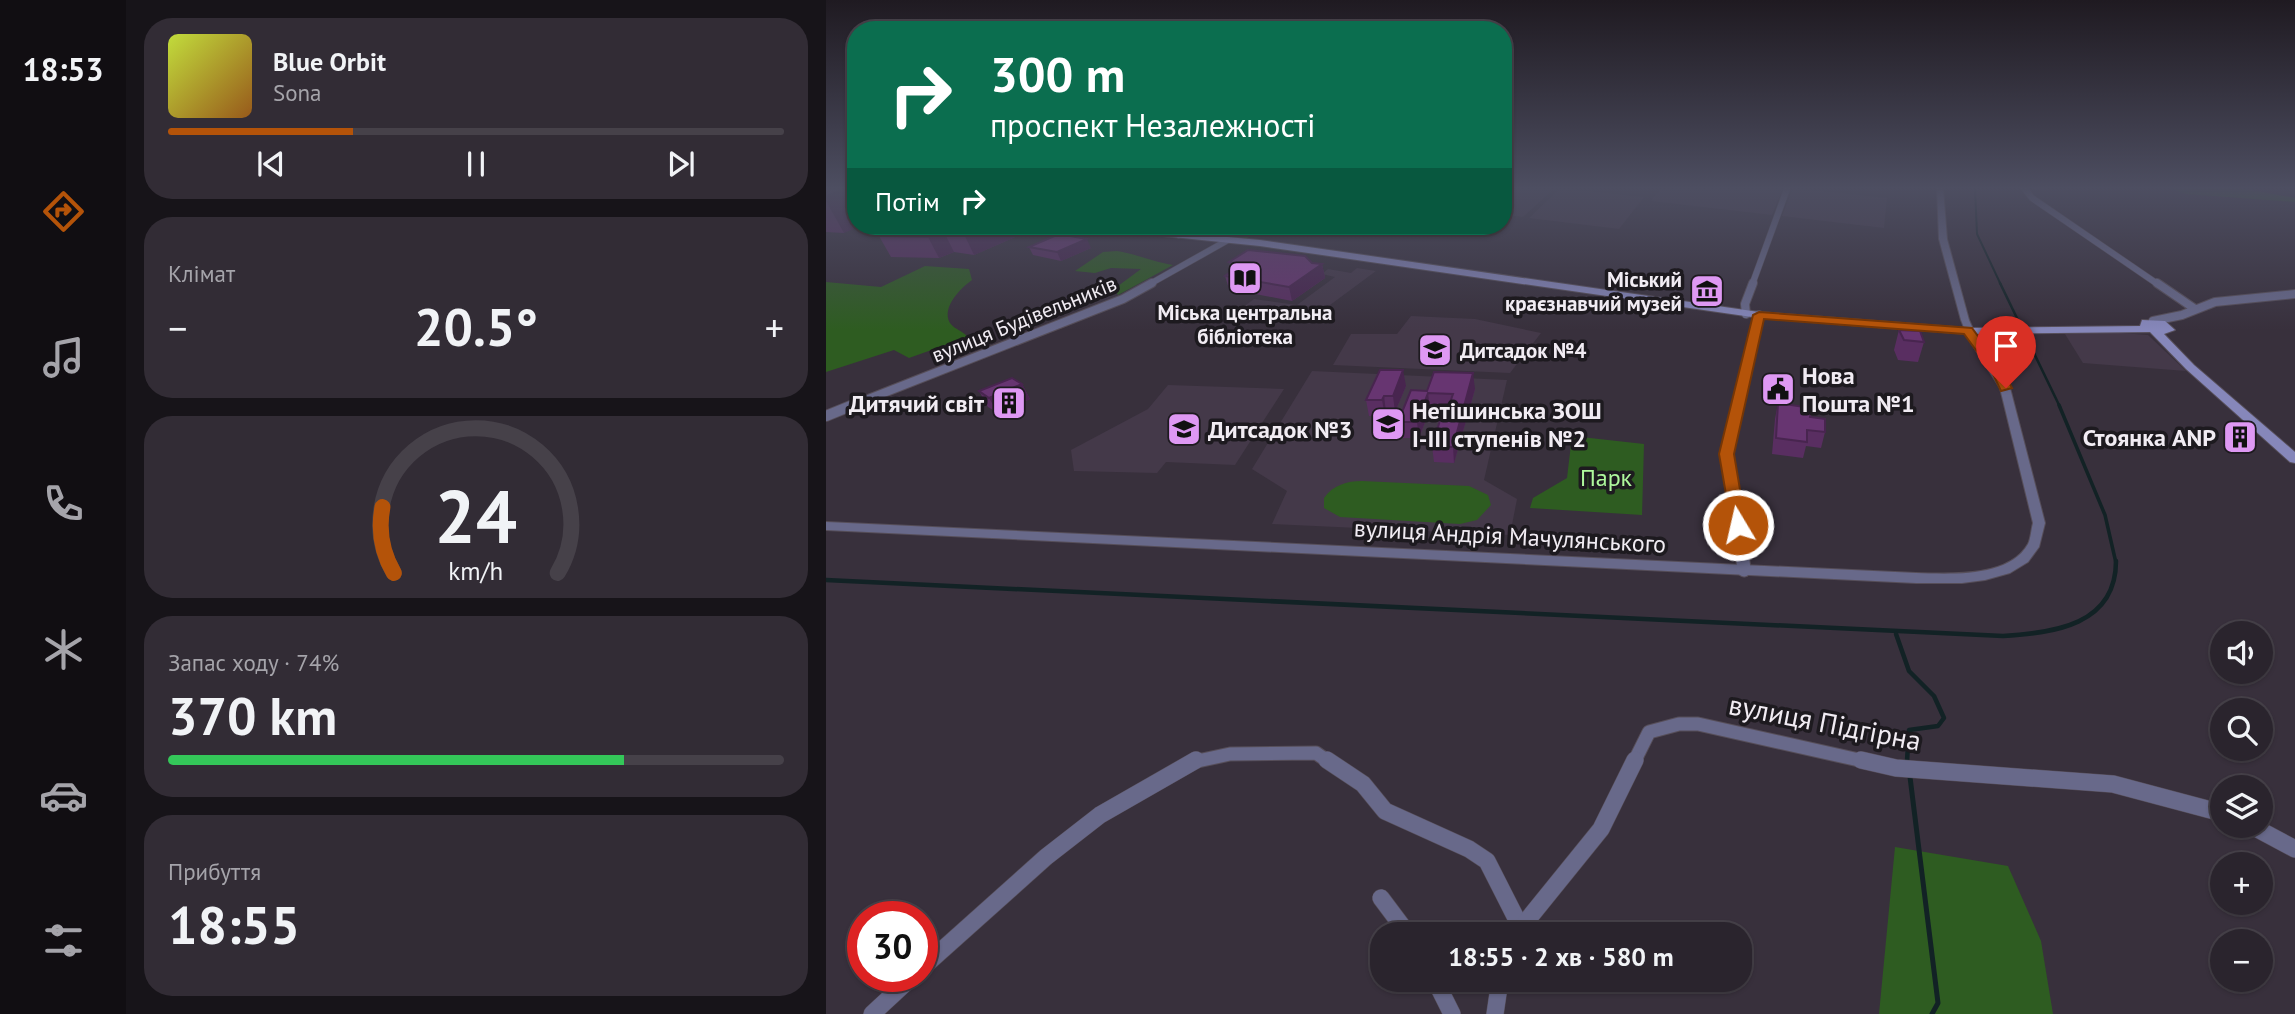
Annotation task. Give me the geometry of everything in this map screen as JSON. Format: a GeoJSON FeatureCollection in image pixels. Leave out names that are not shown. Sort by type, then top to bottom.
{"type":"FeatureCollection","features":[{"type":"Feature","properties":{"kind":"main road"},"geometry":{"type":"LineString","coordinates":[[1182,235],[1746,314],[1968,331],[2150,326],[2168,333],[2190,367],[2295,459]]}},
{"type":"Feature","properties":{"kind":"street"},"geometry":{"type":"LineString","coordinates":[[1746,314],[1745,304],[1770,235]]}},
{"type":"Feature","properties":{"kind":"street"},"geometry":{"type":"LineString","coordinates":[[1943,235],[1968,331]]}},
{"type":"Feature","properties":{"kind":"street"},"geometry":{"type":"LineString","coordinates":[[2088,235],[2195,309]]}},
{"type":"Feature","properties":{"kind":"street","name":"вулиця Будівельників"},"geometry":{"type":"LineString","coordinates":[[826,416],[1123,299],[1228,240]]}},
{"type":"Feature","properties":{"kind":"street"},"geometry":{"type":"LineString","coordinates":[[2150,326],[2195,309],[2244,297],[2295,294]]}},
{"type":"Feature","properties":{"kind":"street"},"geometry":{"type":"LineString","coordinates":[[1744,570],[1726,454],[1759,315]]}},
{"type":"Feature","properties":{"kind":"street"},"geometry":{"type":"LineString","coordinates":[[2168,333],[2182,315]]}},
{"type":"Feature","properties":{"kind":"street","name":"вулиця Андрія Мачулянського"},"geometry":{"type":"LineString","coordinates":[[826,526],[1744,570],[1969,578],[2003,570],[2027,554],[2036,543],[2039,523],[2010,402],[1998,372],[1968,331]]}},
{"type":"Feature","properties":{"kind":"street","name":"вулиця Підгірна"},"geometry":{"type":"LineString","coordinates":[[1525,922],[1601,830],[1649,732],[1679,724],[1698,724],[1896,768],[2113,784],[2210,810]]}},
{"type":"Feature","properties":{"kind":"street","name":"вулиця Підгірна"},"geometry":{"type":"LineString","coordinates":[[938,954],[1046,857],[1100,815],[1198,759],[1230,754],[1316,753],[1363,783],[1385,811],[1469,849],[1487,861],[1514,922]]}},
{"type":"Feature","properties":{"kind":"street"},"geometry":{"type":"LineString","coordinates":[[2273,837],[2295,849]]}},
{"type":"Feature","properties":{"kind":"street"},"geometry":{"type":"LineString","coordinates":[[1381,898],[1399,922]]}},
{"type":"Feature","properties":{"kind":"street"},"geometry":{"type":"LineString","coordinates":[[872,1014],[896,992]]}},
{"type":"Feature","properties":{"kind":"street"},"geometry":{"type":"LineString","coordinates":[[1441,992],[1452,1014]]}},
{"type":"Feature","properties":{"kind":"street"},"geometry":{"type":"LineString","coordinates":[[1494,1014],[1498,992]]}},
{"type":"Feature","properties":{"kind":"shaded area"},"geometry":{"type":"Polygon","coordinates":[[[1357,268],[1376,271],[1307,322],[1238,311],[1254,299],[1297,305],[1335,277],[1322,274],[1328,269],[1351,273],[1357,268]]]}},
{"type":"Feature","properties":{"kind":"shaded area","name":"Дитсадок №4"},"geometry":{"type":"Polygon","coordinates":[[[1411,316],[1475,319],[1541,333],[1510,373],[1333,365],[1351,334],[1397,334],[1411,316]]]}},
{"type":"Feature","properties":{"kind":"shaded area"},"geometry":{"type":"Polygon","coordinates":[[[2095,331],[2148,335],[2186,371],[2083,363],[2065,334],[2095,331]]]}},
{"type":"Feature","properties":{"kind":"shaded area","name":"Нетішинська ЗОШ І-ІІІ ступенів №2"},"geometry":{"type":"Polygon","coordinates":[[[1312,371],[1507,380],[1484,480],[1517,499],[1510,535],[1272,524],[1287,491],[1252,469],[1312,371]]]}},
{"type":"Feature","properties":{"kind":"shaded area","name":"Дитсадок №3"},"geometry":{"type":"Polygon","coordinates":[[[1168,385],[1284,389],[1235,465],[1166,462],[1157,473],[1074,471],[1071,450],[1148,409],[1168,385]]]}},
{"type":"Feature","properties":{"kind":"green space"},"geometry":{"type":"Polygon","coordinates":[[[1227,235],[1251,235],[1247,238],[1227,235]]]}},
{"type":"Feature","properties":{"kind":"green space"},"geometry":{"type":"Polygon","coordinates":[[[1117,251],[1173,265],[1118,295],[1114,289],[1141,269],[1111,268],[1095,273],[1075,271],[1103,252],[1117,251]]]}},
{"type":"Feature","properties":{"kind":"green space"},"geometry":{"type":"Polygon","coordinates":[[[925,266],[969,269],[972,280],[953,298],[948,311],[950,323],[968,337],[909,358],[894,350],[826,372],[826,282],[881,287],[925,266]]]}},
{"type":"Feature","properties":{"kind":"green space","name":"Парк"},"geometry":{"type":"Polygon","coordinates":[[[1572,436],[1644,444],[1642,515],[1530,508],[1533,498],[1567,478],[1572,436]]]}},
{"type":"Feature","properties":{"kind":"green space"},"geometry":{"type":"Polygon","coordinates":[[[1362,481],[1469,486],[1488,495],[1491,505],[1477,520],[1460,524],[1340,517],[1324,508],[1324,498],[1336,487],[1362,481]]]}},
{"type":"Feature","properties":{"kind":"green space"},"geometry":{"type":"Polygon","coordinates":[[[1895,847],[2008,866],[2041,941],[2053,1014],[1879,1014],[1895,847]]]}},
{"type":"Feature","properties":{"kind":"building"},"geometry":{"type":"Polygon","coordinates":[[[881,235],[932,235],[928,237],[881,235]]]}},
{"type":"Feature","properties":{"kind":"building"},"geometry":{"type":"Polygon","coordinates":[[[1056,235],[1087,239],[1057,252],[1029,247],[1056,235]]]}},
{"type":"Feature","properties":{"kind":"building"},"geometry":{"type":"Polygon","coordinates":[[[1248,250],[1305,256],[1312,263],[1322,264],[1289,287],[1225,276],[1241,264],[1229,262],[1248,250]]]}},
{"type":"Feature","properties":{"kind":"building"},"geometry":{"type":"Polygon","coordinates":[[[1899,330],[1920,331],[1924,342],[1904,340],[1899,330]]]}},
{"type":"Feature","properties":{"kind":"building"},"geometry":{"type":"Polygon","coordinates":[[[1380,370],[1403,370],[1393,396],[1384,396],[1382,400],[1366,400],[1380,370]]]}},
{"type":"Feature","properties":{"kind":"building"},"geometry":{"type":"Polygon","coordinates":[[[1434,372],[1473,373],[1453,447],[1432,446],[1443,411],[1447,411],[1453,394],[1428,393],[1417,422],[1398,422],[1411,390],[1427,391],[1434,372]]]}},
{"type":"Feature","properties":{"kind":"building"},"geometry":{"type":"Polygon","coordinates":[[[1012,378],[1022,384],[989,398],[979,391],[1012,378]]]}},
{"type":"Feature","properties":{"kind":"building"},"geometry":{"type":"Polygon","coordinates":[[[1778,403],[1811,408],[1810,417],[1825,419],[1825,432],[1807,430],[1807,442],[1776,438],[1778,403]]]}},
{"type":"Feature","properties":{"kind":"waterway"},"geometry":{"type":"LineString","coordinates":[[1978,235],[2001,285]]}},
{"type":"Feature","properties":{"kind":"waterway"},"geometry":{"type":"LineString","coordinates":[[2000,283],[2060,407]]}},
{"type":"Feature","properties":{"kind":"waterway"},"geometry":{"type":"LineString","coordinates":[[2059,405],[2105,515],[2116,562]]}},
{"type":"Feature","properties":{"kind":"waterway"},"geometry":{"type":"LineString","coordinates":[[826,580],[2003,636],[2061,628],[2094,612],[2106,599],[2113,582],[2116,562]]}},
{"type":"Feature","properties":{"kind":"waterway"},"geometry":{"type":"LineString","coordinates":[[1896,634],[1909,671],[1934,696],[1944,718],[1938,726],[1909,730],[1907,761]]}},
{"type":"Feature","properties":{"kind":"waterway"},"geometry":{"type":"LineString","coordinates":[[1910,777],[1938,1003],[1932,1014]]}},
{"type":"Feature","properties":{"kind":"place","name":"Міська центральна бібліотека"},"geometry":{"type":"Point","coordinates":[1245,278]}},
{"type":"Feature","properties":{"kind":"place","name":"Міський краєзнавчий музей"},"geometry":{"type":"Point","coordinates":[1707,291]}},
{"type":"Feature","properties":{"kind":"place","name":"Дитсадок №4"},"geometry":{"type":"Point","coordinates":[1435,350]}},
{"type":"Feature","properties":{"kind":"place","name":"Нова Пошта №1"},"geometry":{"type":"Point","coordinates":[1778,389]}},
{"type":"Feature","properties":{"kind":"place","name":"Дитячий світ"},"geometry":{"type":"Point","coordinates":[1009,403]}},
{"type":"Feature","properties":{"kind":"place","name":"Нетішинська ЗОШ І-ІІІ ступенів №2"},"geometry":{"type":"Point","coordinates":[1388,424]}},
{"type":"Feature","properties":{"kind":"place","name":"Дитсадок №3"},"geometry":{"type":"Point","coordinates":[1184,429]}},
{"type":"Feature","properties":{"kind":"place","name":"Стоянка ANP"},"geometry":{"type":"Point","coordinates":[2240,437]}},
{"type":"Feature","properties":{"kind":"route"},"geometry":{"type":"LineString","coordinates":[[1738,525],[1726,454],[1759,315],[1968,331],[1998,372],[2006,388]]}}]}
